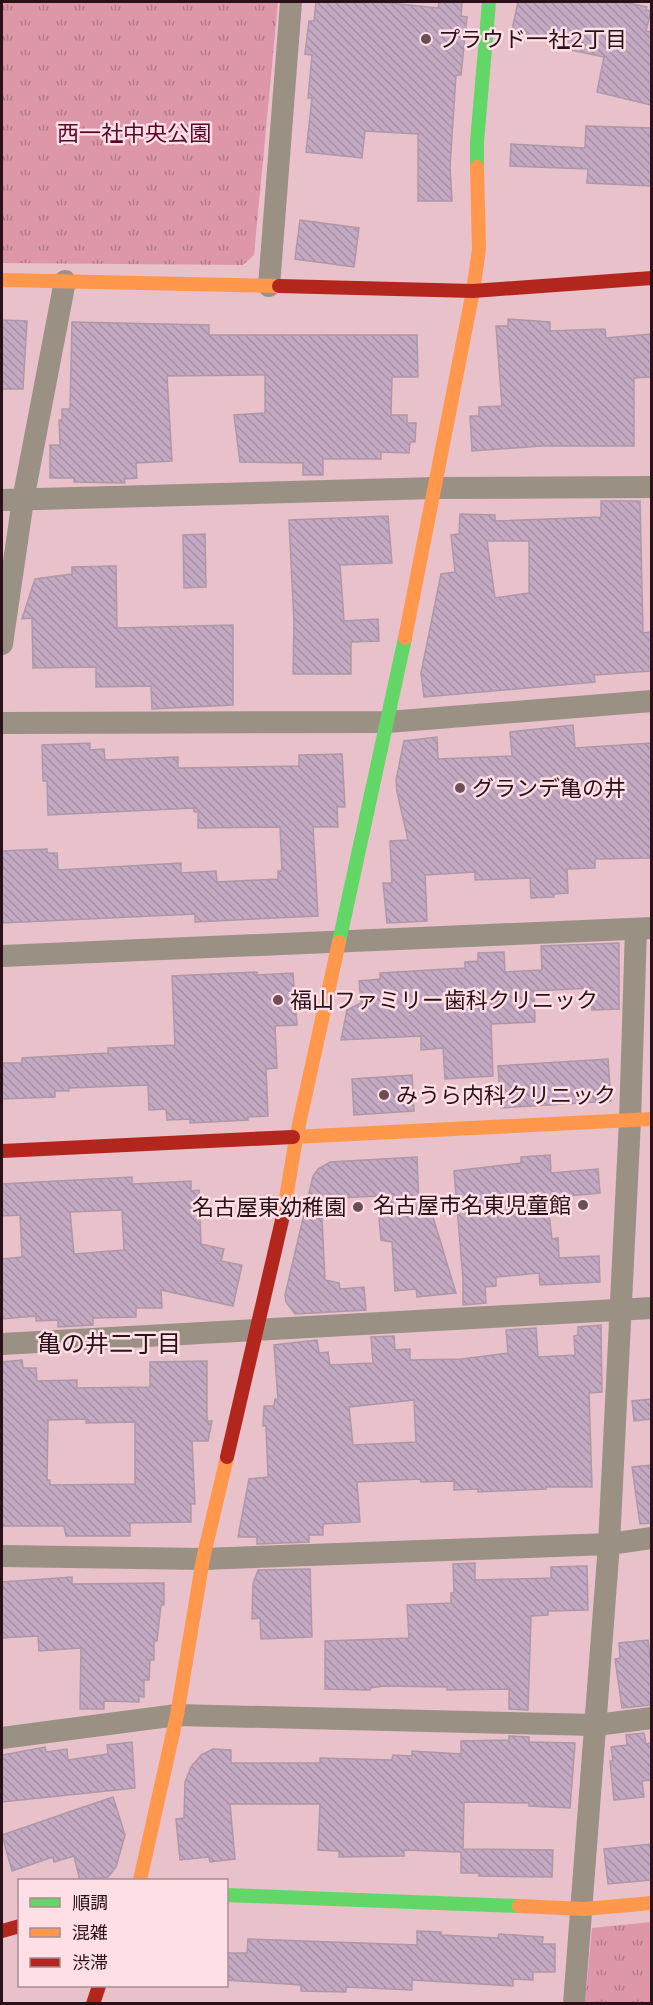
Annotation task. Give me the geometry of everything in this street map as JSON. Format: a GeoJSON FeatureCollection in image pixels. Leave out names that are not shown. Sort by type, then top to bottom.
{"type":"FeatureCollection","features":[{"type":"Feature","properties":{"kind":"street"},"geometry":{"type":"LineString","coordinates":[[269,286],[291,2]]}},
{"type":"Feature","properties":{"kind":"street"},"geometry":{"type":"LineString","coordinates":[[140,1879],[177,1714],[203,1559],[287,1197],[296,1138],[387,722],[473,291],[479,249],[477,142],[489,2]]}},
{"type":"Feature","properties":{"kind":"street"},"geometry":{"type":"LineString","coordinates":[[2,279],[473,291],[651,278]]}},
{"type":"Feature","properties":{"kind":"street"},"geometry":{"type":"LineString","coordinates":[[2,644],[12,500],[65,281]]}},
{"type":"Feature","properties":{"kind":"street"},"geometry":{"type":"LineString","coordinates":[[12,500],[435,488],[651,487]]}},
{"type":"Feature","properties":{"kind":"street"},"geometry":{"type":"LineString","coordinates":[[2,723],[387,722],[651,701]]}},
{"type":"Feature","properties":{"kind":"street"},"geometry":{"type":"LineString","coordinates":[[2,956],[644,928],[641,1119],[621,1310],[609,1544],[584,1908],[574,2004]]}},
{"type":"Feature","properties":{"kind":"street"},"geometry":{"type":"LineString","coordinates":[[2,1151],[641,1119]]}},
{"type":"Feature","properties":{"kind":"street"},"geometry":{"type":"LineString","coordinates":[[2,1344],[651,1308]]}},
{"type":"Feature","properties":{"kind":"street"},"geometry":{"type":"LineString","coordinates":[[2,1556],[203,1559],[609,1544],[651,1538]]}},
{"type":"Feature","properties":{"kind":"street"},"geometry":{"type":"LineString","coordinates":[[2,1738],[177,1714],[596,1725],[651,1718]]}},
{"type":"Feature","properties":{"kind":"street"},"geometry":{"type":"LineString","coordinates":[[228,1895],[584,1908],[651,1903]]}},
{"type":"Feature","properties":{"kind":"street"},"geometry":{"type":"LineString","coordinates":[[2,1931],[18,1927]]}},
{"type":"Feature","properties":{"kind":"street"},"geometry":{"type":"LineString","coordinates":[[93,2004],[99,1987]]}},
{"type":"Feature","properties":{"kind":"green space","name":"西一社中央公園"},"geometry":{"type":"Polygon","coordinates":[[[2,2],[278,2],[254,255],[243,265],[2,263],[2,2]]]}},
{"type":"Feature","properties":{"kind":"green space"},"geometry":{"type":"Polygon","coordinates":[[[651,1922],[651,2003],[585,2004],[592,1928],[651,1922]]]}},
{"type":"Feature","properties":{"kind":"building"},"geometry":{"type":"Polygon","coordinates":[[[316,2],[380,2],[438,8],[439,2],[462,2],[461,16],[467,17],[461,75],[456,75],[450,167],[452,201],[418,201],[418,134],[365,131],[362,158],[306,152],[312,98],[308,98],[312,55],[305,54],[309,21],[314,21],[316,2]]]}},
{"type":"Feature","properties":{"kind":"building"},"geometry":{"type":"Polygon","coordinates":[[[518,2],[624,2],[647,7],[646,10],[651,11],[646,31],[651,32],[651,105],[597,92],[604,57],[556,47],[557,44],[512,30],[518,2]]]}},
{"type":"Feature","properties":{"kind":"building"},"geometry":{"type":"Polygon","coordinates":[[[586,126],[651,128],[651,186],[587,183],[588,169],[510,166],[511,144],[585,148],[586,126]]]}},
{"type":"Feature","properties":{"kind":"building"},"geometry":{"type":"Polygon","coordinates":[[[300,220],[359,228],[354,267],[295,259],[300,220]]]}},
{"type":"Feature","properties":{"kind":"building"},"geometry":{"type":"Polygon","coordinates":[[[508,319],[550,322],[550,331],[605,329],[606,338],[651,334],[651,377],[634,378],[634,446],[541,446],[472,451],[470,416],[479,416],[479,407],[502,406],[496,326],[508,326],[508,319]]]}},
{"type":"Feature","properties":{"kind":"building"},"geometry":{"type":"Polygon","coordinates":[[[2,320],[27,321],[23,389],[2,389],[2,320]]]}},
{"type":"Feature","properties":{"kind":"building"},"geometry":{"type":"Polygon","coordinates":[[[72,322],[209,325],[209,335],[417,335],[418,377],[392,377],[391,415],[407,415],[407,423],[416,423],[415,442],[410,442],[409,453],[381,452],[381,459],[323,459],[323,475],[303,475],[303,463],[240,462],[234,415],[265,413],[265,375],[167,376],[172,461],[136,463],[137,478],[124,479],[125,483],[74,482],[74,478],[50,478],[50,445],[60,445],[59,420],[62,420],[62,409],[70,409],[72,322]]]}},
{"type":"Feature","properties":{"kind":"building"},"geometry":{"type":"Polygon","coordinates":[[[601,501],[640,501],[643,633],[651,632],[651,671],[594,675],[595,682],[424,697],[421,673],[441,574],[455,572],[451,535],[459,534],[460,514],[495,515],[495,521],[601,517],[601,501]],[[487,541],[495,598],[529,593],[529,541],[487,541]]]}},
{"type":"Feature","properties":{"kind":"building"},"geometry":{"type":"Polygon","coordinates":[[[388,516],[392,563],[340,565],[344,621],[378,619],[379,641],[351,642],[351,674],[293,674],[294,623],[289,520],[388,516]]]}},
{"type":"Feature","properties":{"kind":"building"},"geometry":{"type":"Polygon","coordinates":[[[205,534],[206,587],[184,588],[183,535],[205,534]]]}},
{"type":"Feature","properties":{"kind":"building"},"geometry":{"type":"Polygon","coordinates":[[[116,566],[117,628],[233,625],[233,705],[152,709],[151,686],[96,687],[96,667],[33,668],[32,618],[22,619],[35,579],[72,574],[72,567],[116,566]]]}},
{"type":"Feature","properties":{"kind":"building"},"geometry":{"type":"Polygon","coordinates":[[[573,725],[575,748],[651,743],[651,858],[595,859],[595,868],[567,869],[568,893],[554,894],[554,897],[531,898],[530,878],[475,880],[475,872],[425,875],[427,921],[387,923],[383,883],[392,883],[390,841],[408,840],[396,780],[404,741],[437,737],[438,759],[512,756],[510,732],[573,725]]]}},
{"type":"Feature","properties":{"kind":"building"},"geometry":{"type":"Polygon","coordinates":[[[90,743],[90,750],[104,749],[105,760],[178,757],[178,768],[299,766],[299,755],[342,754],[345,807],[337,807],[338,827],[313,827],[318,916],[195,922],[195,914],[2,923],[2,851],[47,849],[47,853],[57,853],[58,870],[181,863],[181,873],[216,871],[217,882],[278,879],[278,871],[282,871],[280,827],[198,828],[198,812],[194,812],[194,808],[48,815],[47,781],[43,781],[42,745],[90,743]]]}},
{"type":"Feature","properties":{"kind":"building"},"geometry":{"type":"Polygon","coordinates":[[[619,943],[619,1009],[592,1010],[591,988],[534,991],[535,1022],[491,1024],[493,1076],[445,1079],[443,1048],[421,1050],[421,1036],[341,1040],[347,1010],[361,1003],[359,981],[380,979],[380,973],[465,968],[465,962],[478,961],[478,953],[504,952],[505,972],[542,970],[541,946],[619,943]]]}},
{"type":"Feature","properties":{"kind":"building"},"geometry":{"type":"Polygon","coordinates":[[[257,972],[257,975],[293,973],[297,1025],[275,1026],[277,1068],[266,1069],[268,1116],[248,1117],[248,1120],[190,1123],[190,1119],[167,1120],[166,1109],[149,1110],[148,1085],[69,1088],[69,1091],[55,1091],[55,1097],[2,1099],[2,1063],[22,1063],[22,1058],[108,1053],[108,1048],[175,1045],[172,976],[257,972]]]}},
{"type":"Feature","properties":{"kind":"building"},"geometry":{"type":"Polygon","coordinates":[[[608,1059],[611,1101],[501,1108],[498,1066],[608,1059]]]}},
{"type":"Feature","properties":{"kind":"building","name":"みうら内科クリニック"},"geometry":{"type":"Polygon","coordinates":[[[412,1075],[414,1111],[354,1115],[352,1079],[412,1075]]]}},
{"type":"Feature","properties":{"kind":"building"},"geometry":{"type":"Polygon","coordinates":[[[550,1155],[551,1173],[598,1169],[600,1193],[547,1198],[552,1239],[558,1238],[559,1258],[599,1256],[600,1282],[540,1285],[539,1273],[496,1277],[496,1286],[485,1287],[486,1303],[463,1305],[454,1171],[521,1163],[521,1157],[550,1155]]]}},
{"type":"Feature","properties":{"kind":"building"},"geometry":{"type":"Polygon","coordinates":[[[417,1157],[419,1205],[429,1204],[456,1293],[417,1297],[416,1289],[395,1291],[392,1242],[381,1240],[377,1196],[321,1199],[325,1280],[339,1283],[340,1289],[364,1287],[366,1310],[295,1314],[286,1302],[285,1295],[313,1176],[318,1169],[330,1162],[417,1157]]]}},
{"type":"Feature","properties":{"kind":"building"},"geometry":{"type":"Polygon","coordinates":[[[132,1177],[132,1184],[191,1181],[191,1191],[199,1190],[201,1244],[224,1249],[221,1261],[242,1265],[233,1306],[161,1290],[162,1308],[136,1308],[136,1317],[93,1318],[93,1325],[58,1327],[58,1320],[36,1321],[36,1316],[2,1319],[2,1259],[22,1257],[20,1215],[2,1216],[2,1184],[132,1177]],[[122,1210],[70,1212],[74,1254],[124,1250],[122,1210]]]}},
{"type":"Feature","properties":{"kind":"building"},"geometry":{"type":"Polygon","coordinates":[[[601,1325],[602,1392],[589,1393],[592,1487],[546,1487],[546,1489],[478,1492],[478,1489],[454,1490],[454,1481],[421,1482],[420,1479],[357,1482],[360,1522],[323,1524],[323,1535],[309,1535],[309,1542],[257,1544],[257,1537],[238,1537],[249,1479],[268,1477],[266,1426],[263,1426],[264,1406],[274,1406],[275,1399],[278,1400],[274,1345],[317,1340],[319,1353],[328,1352],[330,1365],[373,1363],[371,1337],[394,1336],[395,1350],[410,1349],[410,1360],[462,1359],[508,1353],[506,1330],[536,1328],[538,1357],[575,1355],[574,1336],[578,1335],[578,1327],[601,1325]],[[414,1400],[349,1407],[353,1445],[416,1442],[414,1400]]]}},
{"type":"Feature","properties":{"kind":"building"},"geometry":{"type":"Polygon","coordinates":[[[22,1360],[23,1368],[36,1368],[37,1381],[77,1380],[77,1388],[150,1387],[150,1362],[207,1361],[207,1421],[212,1421],[208,1441],[192,1441],[195,1504],[191,1504],[191,1522],[130,1523],[130,1536],[66,1536],[64,1526],[2,1526],[2,1362],[22,1360]],[[86,1419],[48,1420],[47,1480],[50,1480],[50,1485],[135,1484],[135,1422],[86,1423],[86,1419]]]}},
{"type":"Feature","properties":{"kind":"building"},"geometry":{"type":"Polygon","coordinates":[[[651,1399],[651,1419],[634,1421],[632,1401],[651,1399]]]}},
{"type":"Feature","properties":{"kind":"building"},"geometry":{"type":"Polygon","coordinates":[[[651,1465],[651,1523],[640,1524],[632,1467],[651,1465]]]}},
{"type":"Feature","properties":{"kind":"building"},"geometry":{"type":"Polygon","coordinates":[[[475,1563],[475,1580],[551,1578],[551,1567],[587,1566],[588,1610],[548,1611],[548,1615],[531,1616],[528,1710],[509,1709],[509,1689],[447,1690],[447,1687],[384,1686],[370,1688],[370,1690],[325,1689],[325,1641],[409,1638],[407,1605],[451,1603],[451,1593],[454,1593],[453,1564],[475,1563]]]}},
{"type":"Feature","properties":{"kind":"building"},"geometry":{"type":"Polygon","coordinates":[[[310,1569],[312,1637],[261,1639],[260,1618],[252,1619],[253,1584],[258,1570],[310,1569]]]}},
{"type":"Feature","properties":{"kind":"building"},"geometry":{"type":"Polygon","coordinates":[[[72,1577],[72,1584],[164,1583],[164,1605],[161,1605],[157,1641],[154,1641],[154,1660],[150,1660],[149,1680],[144,1680],[144,1697],[139,1696],[139,1702],[104,1701],[104,1709],[80,1709],[81,1648],[39,1651],[38,1636],[2,1638],[2,1582],[72,1577]]]}},
{"type":"Feature","properties":{"kind":"building"},"geometry":{"type":"Polygon","coordinates":[[[648,1640],[651,1705],[622,1708],[615,1659],[620,1658],[619,1643],[648,1640]]]}},
{"type":"Feature","properties":{"kind":"building"},"geometry":{"type":"Polygon","coordinates":[[[644,1733],[646,1744],[651,1743],[651,1780],[642,1781],[644,1797],[614,1800],[611,1747],[627,1745],[626,1735],[644,1733]]]}},
{"type":"Feature","properties":{"kind":"building"},"geometry":{"type":"Polygon","coordinates":[[[509,1736],[529,1737],[529,1742],[575,1743],[570,1808],[529,1806],[529,1803],[464,1802],[463,1849],[553,1850],[552,1877],[479,1876],[479,1873],[461,1873],[461,1852],[404,1850],[404,1856],[339,1857],[339,1851],[318,1850],[320,1804],[230,1804],[235,1859],[210,1862],[209,1857],[180,1860],[176,1819],[184,1818],[185,1782],[191,1767],[201,1755],[213,1749],[231,1750],[231,1763],[320,1763],[320,1758],[392,1760],[393,1755],[412,1756],[412,1751],[461,1754],[461,1741],[509,1740],[509,1736]]]}},
{"type":"Feature","properties":{"kind":"building"},"geometry":{"type":"Polygon","coordinates":[[[132,1742],[135,1788],[2,1802],[2,1755],[45,1747],[46,1752],[67,1749],[68,1760],[108,1754],[107,1745],[132,1742]]]}},
{"type":"Feature","properties":{"kind":"building"},"geometry":{"type":"Polygon","coordinates":[[[113,1797],[125,1835],[116,1867],[108,1877],[80,1879],[74,1856],[54,1862],[53,1857],[12,1871],[2,1835],[113,1797]]]}},
{"type":"Feature","properties":{"kind":"building"},"geometry":{"type":"Polygon","coordinates":[[[651,1844],[651,1880],[608,1884],[604,1849],[651,1844]]]}},
{"type":"Feature","properties":{"kind":"building"},"geometry":{"type":"Polygon","coordinates":[[[417,1931],[441,1932],[441,1935],[498,1938],[499,1934],[543,1937],[542,1944],[555,1944],[555,1972],[533,1972],[533,1980],[513,1979],[513,1986],[412,1980],[412,1990],[346,1987],[346,1992],[301,1991],[301,1985],[228,1980],[228,1953],[247,1953],[248,1939],[417,1945],[417,1931]]]}},
{"type":"Feature","properties":{"kind":"traffic: fast"},"geometry":{"type":"LineString","coordinates":[[477,167],[477,142],[489,2]]}},
{"type":"Feature","properties":{"kind":"traffic: fast"},"geometry":{"type":"LineString","coordinates":[[339,942],[405,638]]}},
{"type":"Feature","properties":{"kind":"traffic: fast"},"geometry":{"type":"LineString","coordinates":[[228,1895],[519,1906]]}},
{"type":"Feature","properties":{"kind":"traffic: slow"},"geometry":{"type":"LineString","coordinates":[[405,638],[473,291],[479,249],[477,167]]}},
{"type":"Feature","properties":{"kind":"traffic: slow"},"geometry":{"type":"LineString","coordinates":[[2,280],[279,286]]}},
{"type":"Feature","properties":{"kind":"traffic: slow"},"geometry":{"type":"LineString","coordinates":[[283,1216],[296,1138],[339,942]]}},
{"type":"Feature","properties":{"kind":"traffic: slow"},"geometry":{"type":"LineString","coordinates":[[293,1137],[652,1119]]}},
{"type":"Feature","properties":{"kind":"traffic: slow"},"geometry":{"type":"LineString","coordinates":[[140,1879],[177,1715],[203,1559],[227,1457]]}},
{"type":"Feature","properties":{"kind":"traffic: slow"},"geometry":{"type":"LineString","coordinates":[[519,1906],[584,1909],[652,1903]]}},
{"type":"Feature","properties":{"kind":"traffic: jam"},"geometry":{"type":"LineString","coordinates":[[279,286],[473,291],[652,278]]}},
{"type":"Feature","properties":{"kind":"traffic: jam"},"geometry":{"type":"LineString","coordinates":[[2,1151],[293,1137]]}},
{"type":"Feature","properties":{"kind":"traffic: jam"},"geometry":{"type":"LineString","coordinates":[[227,1457],[283,1216]]}},
{"type":"Feature","properties":{"kind":"traffic: jam"},"geometry":{"type":"LineString","coordinates":[[2,1931],[18,1927]]}},
{"type":"Feature","properties":{"kind":"traffic: jam"},"geometry":{"type":"LineString","coordinates":[[93,2004],[99,1987]]}},
{"type":"Feature","properties":{"kind":"place","name":"プラウド一社2丁目"},"geometry":{"type":"Point","coordinates":[426,39]}},
{"type":"Feature","properties":{"kind":"place","name":"グランデ亀の井"},"geometry":{"type":"Point","coordinates":[460,788]}},
{"type":"Feature","properties":{"kind":"place","name":"福山ファミリー歯科クリニック"},"geometry":{"type":"Point","coordinates":[278,1000]}},
{"type":"Feature","properties":{"kind":"place","name":"みうら内科クリニック"},"geometry":{"type":"Point","coordinates":[384,1095]}},
{"type":"Feature","properties":{"kind":"place","name":"名古屋市名東児童館"},"geometry":{"type":"Point","coordinates":[583,1205]}},
{"type":"Feature","properties":{"kind":"place","name":"名古屋東幼稚園"},"geometry":{"type":"Point","coordinates":[358,1207]}},
{"type":"Feature","properties":{"kind":"district","name":"亀の井二丁目"},"geometry":{"type":"Point","coordinates":[109,1344]}}]}
